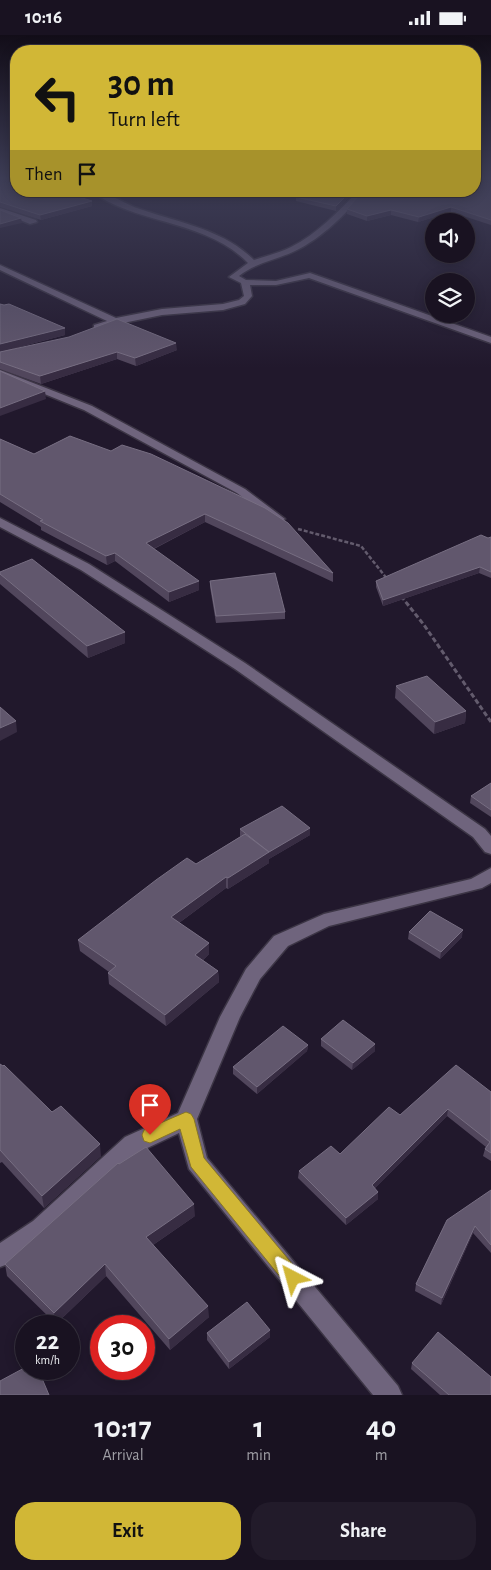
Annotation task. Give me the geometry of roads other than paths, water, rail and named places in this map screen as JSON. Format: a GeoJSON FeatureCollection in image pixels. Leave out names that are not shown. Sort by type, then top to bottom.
{"type":"FeatureCollection","features":[{"type":"Feature","properties":{"kind":"street"},"geometry":{"type":"LineString","coordinates":[[223,241],[245,253],[252,263]]}},
{"type":"Feature","properties":{"kind":"street"},"geometry":{"type":"LineString","coordinates":[[304,241],[274,257],[252,263],[233,277],[245,282],[276,283],[310,275],[491,341]]}},
{"type":"Feature","properties":{"kind":"street"},"geometry":{"type":"LineString","coordinates":[[0,267],[115,321]]}},
{"type":"Feature","properties":{"kind":"street"},"geometry":{"type":"LineString","coordinates":[[91,329],[115,321],[242,303],[248,296],[245,282]]}},
{"type":"Feature","properties":{"kind":"street"},"geometry":{"type":"LineString","coordinates":[[0,373],[88,408],[111,423],[242,491],[290,527]]}},
{"type":"Feature","properties":{"kind":"street"},"geometry":{"type":"LineString","coordinates":[[0,522],[85,567],[240,666],[479,833],[491,848]]}},
{"type":"Feature","properties":{"kind":"street"},"geometry":{"type":"LineString","coordinates":[[389,1395],[197,1161],[186,1119],[230,1017],[252,974],[281,941],[324,921],[476,884],[491,873]]}},
{"type":"Feature","properties":{"kind":"street"},"geometry":{"type":"LineString","coordinates":[[0,1256],[41,1229],[133,1144],[186,1119]]}}]}
